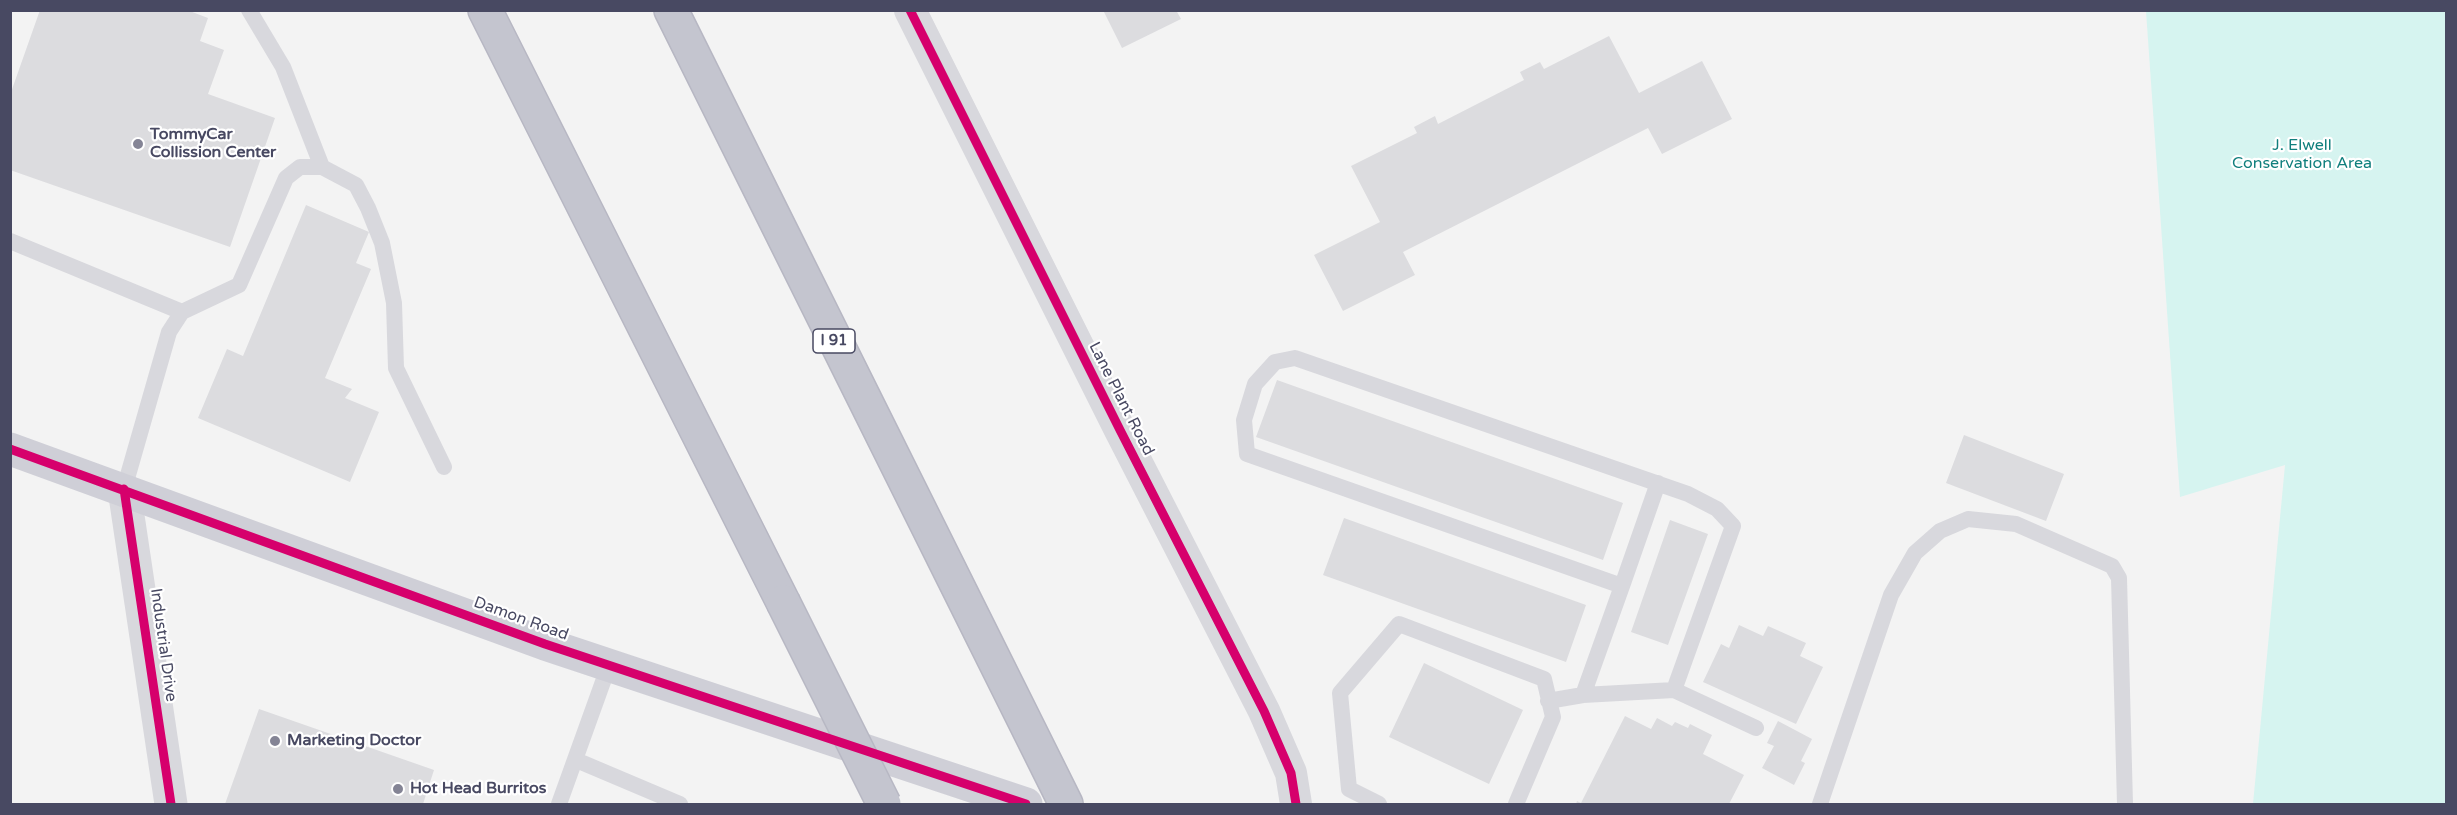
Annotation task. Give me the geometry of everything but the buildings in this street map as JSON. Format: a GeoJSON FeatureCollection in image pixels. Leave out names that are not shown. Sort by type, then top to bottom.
{"type":"FeatureCollection","features":[{"type":"Feature","properties":{"kind":"highway"},"geometry":{"type":"LineString","coordinates":[[485,10],[884,804]]}},
{"type":"Feature","properties":{"kind":"highway","name":"I 91"},"geometry":{"type":"LineString","coordinates":[[671,10],[1066,804]]}},
{"type":"Feature","properties":{"kind":"main road","name":"Damon Road"},"geometry":{"type":"LineString","coordinates":[[10,449],[535,640],[1026,804]]}},
{"type":"Feature","properties":{"kind":"street","name":"Lane Plant Road"},"geometry":{"type":"LineString","coordinates":[[910,10],[1114,419],[1264,711],[1291,773],[1296,804]]}},
{"type":"Feature","properties":{"kind":"street","name":"Industrial Drive"},"geometry":{"type":"LineString","coordinates":[[124,489],[171,804]]}},
{"type":"Feature","properties":{"kind":"lane"},"geometry":{"type":"LineString","coordinates":[[249,10],[283,67],[322,167]]}},
{"type":"Feature","properties":{"kind":"lane"},"geometry":{"type":"LineString","coordinates":[[124,489],[169,332],[182,312],[239,285],[286,178],[300,166],[322,167],[356,185],[382,243],[394,303],[396,368],[444,467]]}},
{"type":"Feature","properties":{"kind":"lane"},"geometry":{"type":"LineString","coordinates":[[10,241],[182,312]]}},
{"type":"Feature","properties":{"kind":"lane"},"geometry":{"type":"LineString","coordinates":[[1622,586],[1247,454],[1244,420],[1256,384],[1275,362],[1295,358],[1658,483],[1688,494],[1717,509],[1733,526],[1674,690]]}},
{"type":"Feature","properties":{"kind":"lane"},"geometry":{"type":"LineString","coordinates":[[1582,695],[1658,483]]}},
{"type":"Feature","properties":{"kind":"lane"},"geometry":{"type":"LineString","coordinates":[[1820,804],[1891,595],[1915,553],[1940,531],[1968,519],[2016,524],[2112,566],[2119,578],[2125,804]]}},
{"type":"Feature","properties":{"kind":"lane"},"geometry":{"type":"LineString","coordinates":[[1380,804],[1349,789],[1340,693],[1399,624],[1544,678],[1553,717],[1516,804]]}},
{"type":"Feature","properties":{"kind":"lane"},"geometry":{"type":"LineString","coordinates":[[559,804],[609,665]]}},
{"type":"Feature","properties":{"kind":"lane"},"geometry":{"type":"LineString","coordinates":[[1548,701],[1582,695],[1674,690],[1756,728]]}},
{"type":"Feature","properties":{"kind":"lane"},"geometry":{"type":"LineString","coordinates":[[576,760],[680,804]]}},
{"type":"Feature","properties":{"kind":"green space","name":"J. Elwell Conservation Area"},"geometry":{"type":"Polygon","coordinates":[[[2146,11],[2446,11],[2446,804],[2253,804],[2285,465],[2180,497],[2146,11]]]}},
{"type":"Feature","properties":{"kind":"cycle path"},"geometry":{"type":"LineString","coordinates":[[910,10],[1120,430],[1264,711],[1291,773],[1296,804]]}},
{"type":"Feature","properties":{"kind":"cycle path"},"geometry":{"type":"LineString","coordinates":[[10,449],[545,644],[1026,804]]}},
{"type":"Feature","properties":{"kind":"cycle path"},"geometry":{"type":"LineString","coordinates":[[124,489],[171,804]]}},
{"type":"Feature","properties":{"kind":"place","name":"TommyCar Collission Center"},"geometry":{"type":"Point","coordinates":[138,144]}},
{"type":"Feature","properties":{"kind":"place","name":"Marketing Doctor"},"geometry":{"type":"Point","coordinates":[275,741]}},
{"type":"Feature","properties":{"kind":"place","name":"Hot Head Burritos"},"geometry":{"type":"Point","coordinates":[398,789]}}]}
